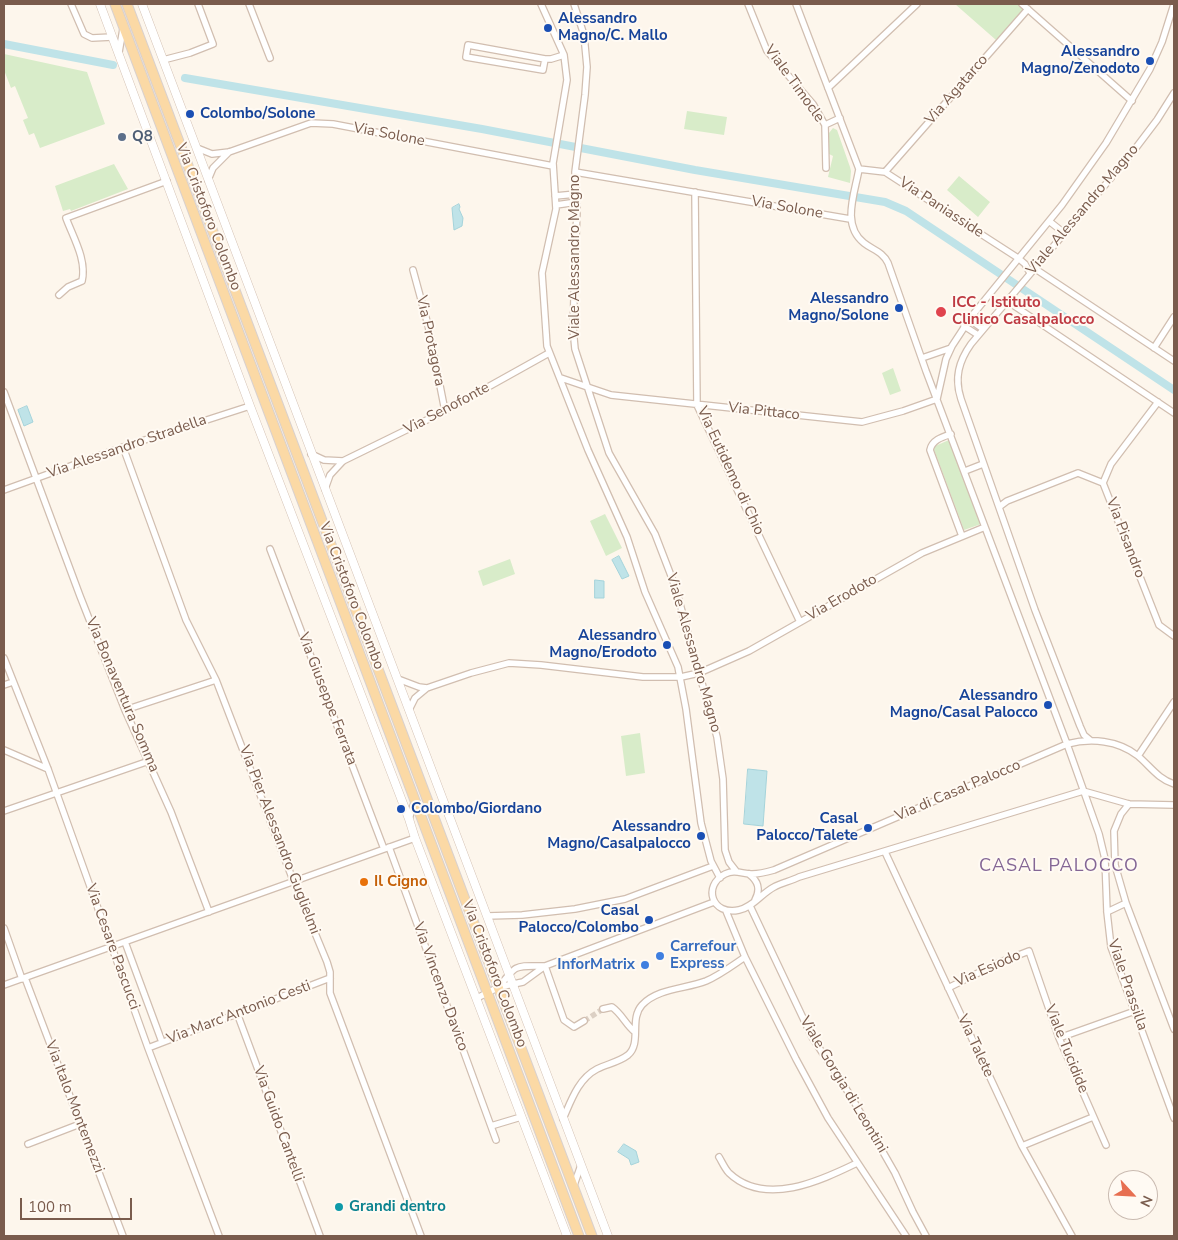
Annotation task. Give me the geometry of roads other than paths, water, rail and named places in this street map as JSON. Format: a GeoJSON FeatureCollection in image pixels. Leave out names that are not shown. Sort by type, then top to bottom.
{"type":"FeatureCollection","features":[{"type":"Feature","properties":{"kind":"main road","name":"Via Cristoforo Colombo"},"geometry":{"type":"LineString","coordinates":[[115,4],[579,1236]]}},
{"type":"Feature","properties":{"kind":"main road","name":"Via Cristoforo Colombo"},"geometry":{"type":"LineString","coordinates":[[127,4],[592,1236]]}},
{"type":"Feature","properties":{"kind":"street"},"geometry":{"type":"LineString","coordinates":[[71,4],[84,34],[92,38],[112,37]]}},
{"type":"Feature","properties":{"kind":"street","name":"Via Cristoforo Colombo"},"geometry":{"type":"LineString","coordinates":[[100,4],[250,406],[567,1236]]}},
{"type":"Feature","properties":{"kind":"street","name":"Via Cristoforo Colombo"},"geometry":{"type":"LineString","coordinates":[[142,4],[608,1236]]}},
{"type":"Feature","properties":{"kind":"street"},"geometry":{"type":"LineString","coordinates":[[163,60],[214,44],[198,4]]}},
{"type":"Feature","properties":{"kind":"street"},"geometry":{"type":"LineString","coordinates":[[249,4],[270,58]]}},
{"type":"Feature","properties":{"kind":"street","name":"Viale Alessandro Magno"},"geometry":{"type":"LineString","coordinates":[[541,4],[564,54],[567,85],[553,163],[556,205],[542,273],[546,339],[549,353],[561,378],[588,450],[627,538],[645,592],[675,658],[681,677],[698,807],[713,866],[720,878]]}},
{"type":"Feature","properties":{"kind":"street","name":"Viale Alessandro Magno"},"geometry":{"type":"LineString","coordinates":[[574,4],[584,35],[587,60],[576,169],[577,202],[573,328],[576,353],[609,453],[650,523],[668,564],[685,618],[716,732],[721,758],[725,850],[728,862],[736,871]]}},
{"type":"Feature","properties":{"kind":"street","name":"Viale Timocle"},"geometry":{"type":"LineString","coordinates":[[748,4],[767,51],[813,104],[825,125],[826,168]]}},
{"type":"Feature","properties":{"kind":"street","name":"Viale Timocle"},"geometry":{"type":"LineString","coordinates":[[796,4],[859,169]]}},
{"type":"Feature","properties":{"kind":"street"},"geometry":{"type":"LineString","coordinates":[[828,88],[917,4]]}},
{"type":"Feature","properties":{"kind":"street"},"geometry":{"type":"LineString","coordinates":[[1022,4],[1132,101]]}},
{"type":"Feature","properties":{"kind":"street","name":"Viale Alessandro Magno"},"geometry":{"type":"LineString","coordinates":[[937,399],[951,348],[964,326],[1049,221],[1091,165],[1132,101],[1156,56],[1174,4]]}},
{"type":"Feature","properties":{"kind":"street","name":"Via Agatarco"},"geometry":{"type":"LineString","coordinates":[[885,172],[1028,9]]}},
{"type":"Feature","properties":{"kind":"street"},"geometry":{"type":"LineString","coordinates":[[119,52],[124,27]]}},
{"type":"Feature","properties":{"kind":"street"},"geometry":{"type":"LineString","coordinates":[[545,59],[543,70],[466,57],[468,45],[545,59],[552,59],[564,54]]}},
{"type":"Feature","properties":{"kind":"street","name":"Viale Alessandro Magno"},"geometry":{"type":"LineString","coordinates":[[1090,740],[1084,735],[1080,726],[1035,610],[960,399],[957,381],[958,371],[962,360],[978,335],[1149,131],[1174,93]]}},
{"type":"Feature","properties":{"kind":"street"},"geometry":{"type":"LineString","coordinates":[[825,125],[840,118]]}},
{"type":"Feature","properties":{"kind":"street","name":"Via Solone"},"geometry":{"type":"LineString","coordinates":[[229,152],[311,123],[333,124],[553,163]]}},
{"type":"Feature","properties":{"kind":"street"},"geometry":{"type":"LineString","coordinates":[[196,148],[212,154],[229,152]]}},
{"type":"Feature","properties":{"kind":"street"},"geometry":{"type":"LineString","coordinates":[[208,181],[214,168],[229,152]]}},
{"type":"Feature","properties":{"kind":"street","name":"Via Solone"},"geometry":{"type":"LineString","coordinates":[[576,169],[850,219]]}},
{"type":"Feature","properties":{"kind":"street"},"geometry":{"type":"LineString","coordinates":[[859,169],[850,219],[860,239],[881,253],[887,260],[1083,791],[1129,804],[1174,805]]}},
{"type":"Feature","properties":{"kind":"street","name":"Via Paniasside"},"geometry":{"type":"LineString","coordinates":[[859,169],[885,172],[1018,258],[1032,271],[1174,362]]}},
{"type":"Feature","properties":{"kind":"street","name":"Via Cristoforo Colombo"},"geometry":{"type":"LineString","coordinates":[[59,295],[68,287],[82,281],[84,273],[81,259],[66,218],[167,181]]}},
{"type":"Feature","properties":{"kind":"street","name":"Via Eutidemo di Chio"},"geometry":{"type":"LineString","coordinates":[[695,192],[697,405],[800,622]]}},
{"type":"Feature","properties":{"kind":"street"},"geometry":{"type":"LineString","coordinates":[[555,196],[576,194]]}},
{"type":"Feature","properties":{"kind":"street"},"geometry":{"type":"LineString","coordinates":[[556,205],[577,202]]}},
{"type":"Feature","properties":{"kind":"street"},"geometry":{"type":"LineString","coordinates":[[1049,221],[1064,233]]}},
{"type":"Feature","properties":{"kind":"street","name":"Via Protagora"},"geometry":{"type":"LineString","coordinates":[[413,270],[428,325],[445,411]]}},
{"type":"Feature","properties":{"kind":"street"},"geometry":{"type":"LineString","coordinates":[[1010,297],[1016,307],[1174,413]]}},
{"type":"Feature","properties":{"kind":"street"},"geometry":{"type":"LineString","coordinates":[[971,317],[983,329]]}},
{"type":"Feature","properties":{"kind":"street"},"geometry":{"type":"LineString","coordinates":[[1154,348],[1174,317]]}},
{"type":"Feature","properties":{"kind":"street"},"geometry":{"type":"LineString","coordinates":[[964,326],[978,335]]}},
{"type":"Feature","properties":{"kind":"street"},"geometry":{"type":"LineString","coordinates":[[922,358],[951,348]]}},
{"type":"Feature","properties":{"kind":"street","name":"Via Senofonte"},"geometry":{"type":"LineString","coordinates":[[342,462],[445,411],[549,353]]}},
{"type":"Feature","properties":{"kind":"street","name":"Via Pittaco"},"geometry":{"type":"LineString","coordinates":[[561,378],[612,395],[862,422],[903,411],[937,399]]}},
{"type":"Feature","properties":{"kind":"street","name":"Via Bonaventura Somma"},"geometry":{"type":"LineString","coordinates":[[4,392],[80,596],[125,710],[171,812],[209,912]]}},
{"type":"Feature","properties":{"kind":"street"},"geometry":{"type":"LineString","coordinates":[[1103,483],[1111,464],[1158,402]]}},
{"type":"Feature","properties":{"kind":"street","name":"Via Alessandro Stradella"},"geometry":{"type":"LineString","coordinates":[[4,490],[123,447],[250,406]]}},
{"type":"Feature","properties":{"kind":"street"},"geometry":{"type":"LineString","coordinates":[[951,434],[934,442],[930,446],[930,450],[962,536]]}},
{"type":"Feature","properties":{"kind":"street","name":"Via Pier Alessandro Guglielmi"},"geometry":{"type":"LineString","coordinates":[[123,447],[186,620],[216,680],[293,880],[327,962],[330,992],[421,1236]]}},
{"type":"Feature","properties":{"kind":"street"},"geometry":{"type":"LineString","coordinates":[[311,454],[324,460],[342,462]]}},
{"type":"Feature","properties":{"kind":"street"},"geometry":{"type":"LineString","coordinates":[[325,489],[330,475],[342,462]]}},
{"type":"Feature","properties":{"kind":"street"},"geometry":{"type":"LineString","coordinates":[[965,471],[983,464]]}},
{"type":"Feature","properties":{"kind":"street","name":"Via Pisandro"},"geometry":{"type":"LineString","coordinates":[[999,507],[1078,473],[1103,483],[1159,625],[1174,636]]}},
{"type":"Feature","properties":{"kind":"street","name":"Via Erodoto"},"geometry":{"type":"LineString","coordinates":[[681,677],[699,673],[737,657],[919,554],[985,527]]}},
{"type":"Feature","properties":{"kind":"street","name":"Via Giuseppe Ferrata"},"geometry":{"type":"LineString","coordinates":[[270,549],[386,848]]}},
{"type":"Feature","properties":{"kind":"street","name":"Via Cesare Pascucci"},"geometry":{"type":"LineString","coordinates":[[4,658],[48,769],[148,1048],[219,1236]]}},
{"type":"Feature","properties":{"kind":"street"},"geometry":{"type":"LineString","coordinates":[[410,710],[415,698],[427,688],[471,673],[509,663],[643,677],[681,677]]}},
{"type":"Feature","properties":{"kind":"street"},"geometry":{"type":"LineString","coordinates":[[398,679],[427,688]]}},
{"type":"Feature","properties":{"kind":"street"},"geometry":{"type":"LineString","coordinates":[[125,710],[216,680]]}},
{"type":"Feature","properties":{"kind":"street"},"geometry":{"type":"LineString","coordinates":[[4,685],[13,682]]}},
{"type":"Feature","properties":{"kind":"street"},"geometry":{"type":"LineString","coordinates":[[1138,756],[1174,702]]}},
{"type":"Feature","properties":{"kind":"street","name":"Via di Casal Palocco"},"geometry":{"type":"LineString","coordinates":[[736,871],[749,874],[765,873],[774,870],[1067,744],[1090,740],[1116,744],[1138,756],[1151,770],[1167,782],[1174,784]]}},
{"type":"Feature","properties":{"kind":"street"},"geometry":{"type":"LineString","coordinates":[[4,750],[48,769]]}},
{"type":"Feature","properties":{"kind":"street"},"geometry":{"type":"LineString","coordinates":[[4,812],[149,761]]}},
{"type":"Feature","properties":{"kind":"street","name":"Via di Casal Palocco"},"geometry":{"type":"LineString","coordinates":[[755,900],[774,887],[799,877],[1083,791]]}},
{"type":"Feature","properties":{"kind":"street","name":"Viale Prassilla"},"geometry":{"type":"LineString","coordinates":[[1083,791],[1099,834],[1105,859],[1107,912],[1111,947],[1174,1118]]}},
{"type":"Feature","properties":{"kind":"street"},"geometry":{"type":"LineString","coordinates":[[409,819],[415,798]]}},
{"type":"Feature","properties":{"kind":"street","name":"Viale Prassilla"},"geometry":{"type":"LineString","coordinates":[[1129,804],[1121,814],[1114,831],[1115,866],[1126,903],[1174,1029]]}},
{"type":"Feature","properties":{"kind":"street"},"geometry":{"type":"LineString","coordinates":[[4,985],[293,880],[415,838]]}},
{"type":"Feature","properties":{"kind":"street","name":"Via Vincenzo Davico"},"geometry":{"type":"LineString","coordinates":[[386,848],[496,1140]]}},
{"type":"Feature","properties":{"kind":"street","name":"Via Talete"},"geometry":{"type":"LineString","coordinates":[[885,852],[1022,1146],[1072,1236]]}},
{"type":"Feature","properties":{"kind":"street"},"geometry":{"type":"LineString","coordinates":[[487,916],[522,915],[575,909],[625,899],[713,866]]}},
{"type":"Feature","properties":{"kind":"street"},"geometry":{"type":"LineString","coordinates":[[736,871],[727,873],[720,878],[712,891],[714,902],[720,908],[739,910],[750,906],[758,893],[758,887],[755,879],[749,874]]}},
{"type":"Feature","properties":{"kind":"street"},"geometry":{"type":"LineString","coordinates":[[499,987],[524,982],[545,966],[714,902]]}},
{"type":"Feature","properties":{"kind":"street"},"geometry":{"type":"LineString","coordinates":[[1107,912],[1126,903]]}},
{"type":"Feature","properties":{"kind":"street","name":"Viale Gorgia di Leontini"},"geometry":{"type":"LineString","coordinates":[[750,906],[812,1037],[852,1098],[895,1173],[926,1236]]}},
{"type":"Feature","properties":{"kind":"street","name":"Viale Gorgia di Leontini"},"geometry":{"type":"LineString","coordinates":[[726,910],[745,957],[823,1110],[906,1236]]}},
{"type":"Feature","properties":{"kind":"street","name":"Via Italo Montemezzi"},"geometry":{"type":"LineString","coordinates":[[4,928],[123,1236]]}},
{"type":"Feature","properties":{"kind":"street","name":"Via Cesare Pascucci"},"geometry":{"type":"LineString","coordinates":[[125,942],[162,1042]]}},
{"type":"Feature","properties":{"kind":"street","name":"Via Esiodo"},"geometry":{"type":"LineString","coordinates":[[948,988],[998,963],[1029,951]]}},
{"type":"Feature","properties":{"kind":"street","name":"Viale Tucidide"},"geometry":{"type":"LineString","coordinates":[[1029,951],[1060,1038],[1106,1145]]}},
{"type":"Feature","properties":{"kind":"street"},"geometry":{"type":"LineString","coordinates":[[563,1119],[576,1090],[584,1078],[593,1071],[618,1061],[629,1053],[634,1046],[638,1012],[646,1002],[680,987],[706,981],[745,957]]}},
{"type":"Feature","properties":{"kind":"street"},"geometry":{"type":"LineString","coordinates":[[477,998],[499,987],[509,974],[518,967],[545,966]]}},
{"type":"Feature","properties":{"kind":"street"},"geometry":{"type":"LineString","coordinates":[[545,966],[564,1020],[574,1026],[584,1021]]}},
{"type":"Feature","properties":{"kind":"street","name":"Via Marc'Antonio Cesti"},"geometry":{"type":"LineString","coordinates":[[148,1048],[330,978]]}},
{"type":"Feature","properties":{"kind":"street"},"geometry":{"type":"LineString","coordinates":[[603,1009],[612,1008],[619,1012],[629,1027],[635,1032]]}},
{"type":"Feature","properties":{"kind":"street"},"geometry":{"type":"LineString","coordinates":[[1060,1038],[1135,1011]]}},
{"type":"Feature","properties":{"kind":"street","name":"Via Guido Cantelli"},"geometry":{"type":"LineString","coordinates":[[237,1013],[320,1236]]}},
{"type":"Feature","properties":{"kind":"street"},"geometry":{"type":"LineString","coordinates":[[491,1126],[521,1117]]}},
{"type":"Feature","properties":{"kind":"street"},"geometry":{"type":"LineString","coordinates":[[1022,1146],[1094,1117]]}},
{"type":"Feature","properties":{"kind":"street"},"geometry":{"type":"LineString","coordinates":[[28,1144],[80,1124]]}},
{"type":"Feature","properties":{"kind":"street"},"geometry":{"type":"LineString","coordinates":[[719,1157],[727,1172],[748,1186],[779,1190],[802,1186],[827,1178],[857,1163]]}},
{"type":"Feature","properties":{"kind":"street"},"geometry":{"type":"LineString","coordinates":[[574,1188],[581,1165]]}},
{"type":"Feature","properties":{"kind":"water"},"geometry":{"type":"Polygon","coordinates":[[[459,204],[463,218],[462,226],[454,230],[452,208],[459,204]]]}},
{"type":"Feature","properties":{"kind":"water"},"geometry":{"type":"Polygon","coordinates":[[[27,406],[33,422],[24,426],[18,410],[27,406]]]}},
{"type":"Feature","properties":{"kind":"water"},"geometry":{"type":"Polygon","coordinates":[[[619,556],[629,576],[622,579],[612,560],[619,556]]]}},
{"type":"Feature","properties":{"kind":"water"},"geometry":{"type":"Polygon","coordinates":[[[595,580],[604,581],[604,598],[595,598],[595,580]]]}},
{"type":"Feature","properties":{"kind":"water"},"geometry":{"type":"Polygon","coordinates":[[[748,769],[767,771],[763,826],[744,824],[748,769]]]}},
{"type":"Feature","properties":{"kind":"water"},"geometry":{"type":"Polygon","coordinates":[[[624,1144],[636,1151],[639,1162],[631,1165],[629,1159],[618,1152],[624,1144]]]}},
{"type":"Feature","properties":{"kind":"waterway"},"geometry":{"type":"LineString","coordinates":[[4,44],[113,65]]}},
{"type":"Feature","properties":{"kind":"waterway"},"geometry":{"type":"LineString","coordinates":[[185,78],[482,129],[695,170],[885,202],[906,211],[1174,390]]}},
{"type":"Feature","properties":{"kind":"tunnel"},"geometry":{"type":"LineString","coordinates":[[584,1021],[603,1009]]}},
{"type":"Feature","properties":{"kind":"place","name":"Alessandro Magno/C. Mallo"},"geometry":{"type":"Point","coordinates":[548,28]}},
{"type":"Feature","properties":{"kind":"place","name":"Alessandro Magno/Zenodoto"},"geometry":{"type":"Point","coordinates":[1150,61]}},
{"type":"Feature","properties":{"kind":"place","name":"Colombo/Solone"},"geometry":{"type":"Point","coordinates":[190,114]}},
{"type":"Feature","properties":{"kind":"place","name":"Q8"},"geometry":{"type":"Point","coordinates":[122,137]}},
{"type":"Feature","properties":{"kind":"place","name":"Alessandro Magno/Solone"},"geometry":{"type":"Point","coordinates":[899,308]}},
{"type":"Feature","properties":{"kind":"place","name":"ICC - Istituto Clinico Casalpalocco"},"geometry":{"type":"Point","coordinates":[941,312]}},
{"type":"Feature","properties":{"kind":"place","name":"Alessandro Magno/Erodoto"},"geometry":{"type":"Point","coordinates":[667,645]}},
{"type":"Feature","properties":{"kind":"place","name":"Alessandro Magno/Casal Palocco"},"geometry":{"type":"Point","coordinates":[1048,705]}},
{"type":"Feature","properties":{"kind":"place","name":"Colombo/Giordano"},"geometry":{"type":"Point","coordinates":[401,809]}},
{"type":"Feature","properties":{"kind":"place","name":"Casal Palocco/Talete"},"geometry":{"type":"Point","coordinates":[868,828]}},
{"type":"Feature","properties":{"kind":"place","name":"Alessandro Magno/Casalpalocco"},"geometry":{"type":"Point","coordinates":[701,836]}},
{"type":"Feature","properties":{"kind":"place","name":"Il Cigno"},"geometry":{"type":"Point","coordinates":[364,882]}},
{"type":"Feature","properties":{"kind":"place","name":"Casal Palocco/Colombo"},"geometry":{"type":"Point","coordinates":[649,920]}},
{"type":"Feature","properties":{"kind":"place","name":"Carrefour Express"},"geometry":{"type":"Point","coordinates":[660,956]}},
{"type":"Feature","properties":{"kind":"place","name":"InforMatrix"},"geometry":{"type":"Point","coordinates":[645,965]}},
{"type":"Feature","properties":{"kind":"place","name":"Grandi dentro"},"geometry":{"type":"Point","coordinates":[339,1207]}},
{"type":"Feature","properties":{"kind":"district","name":"CASAL PALOCCO"},"geometry":{"type":"Point","coordinates":[1059,867]}}]}
